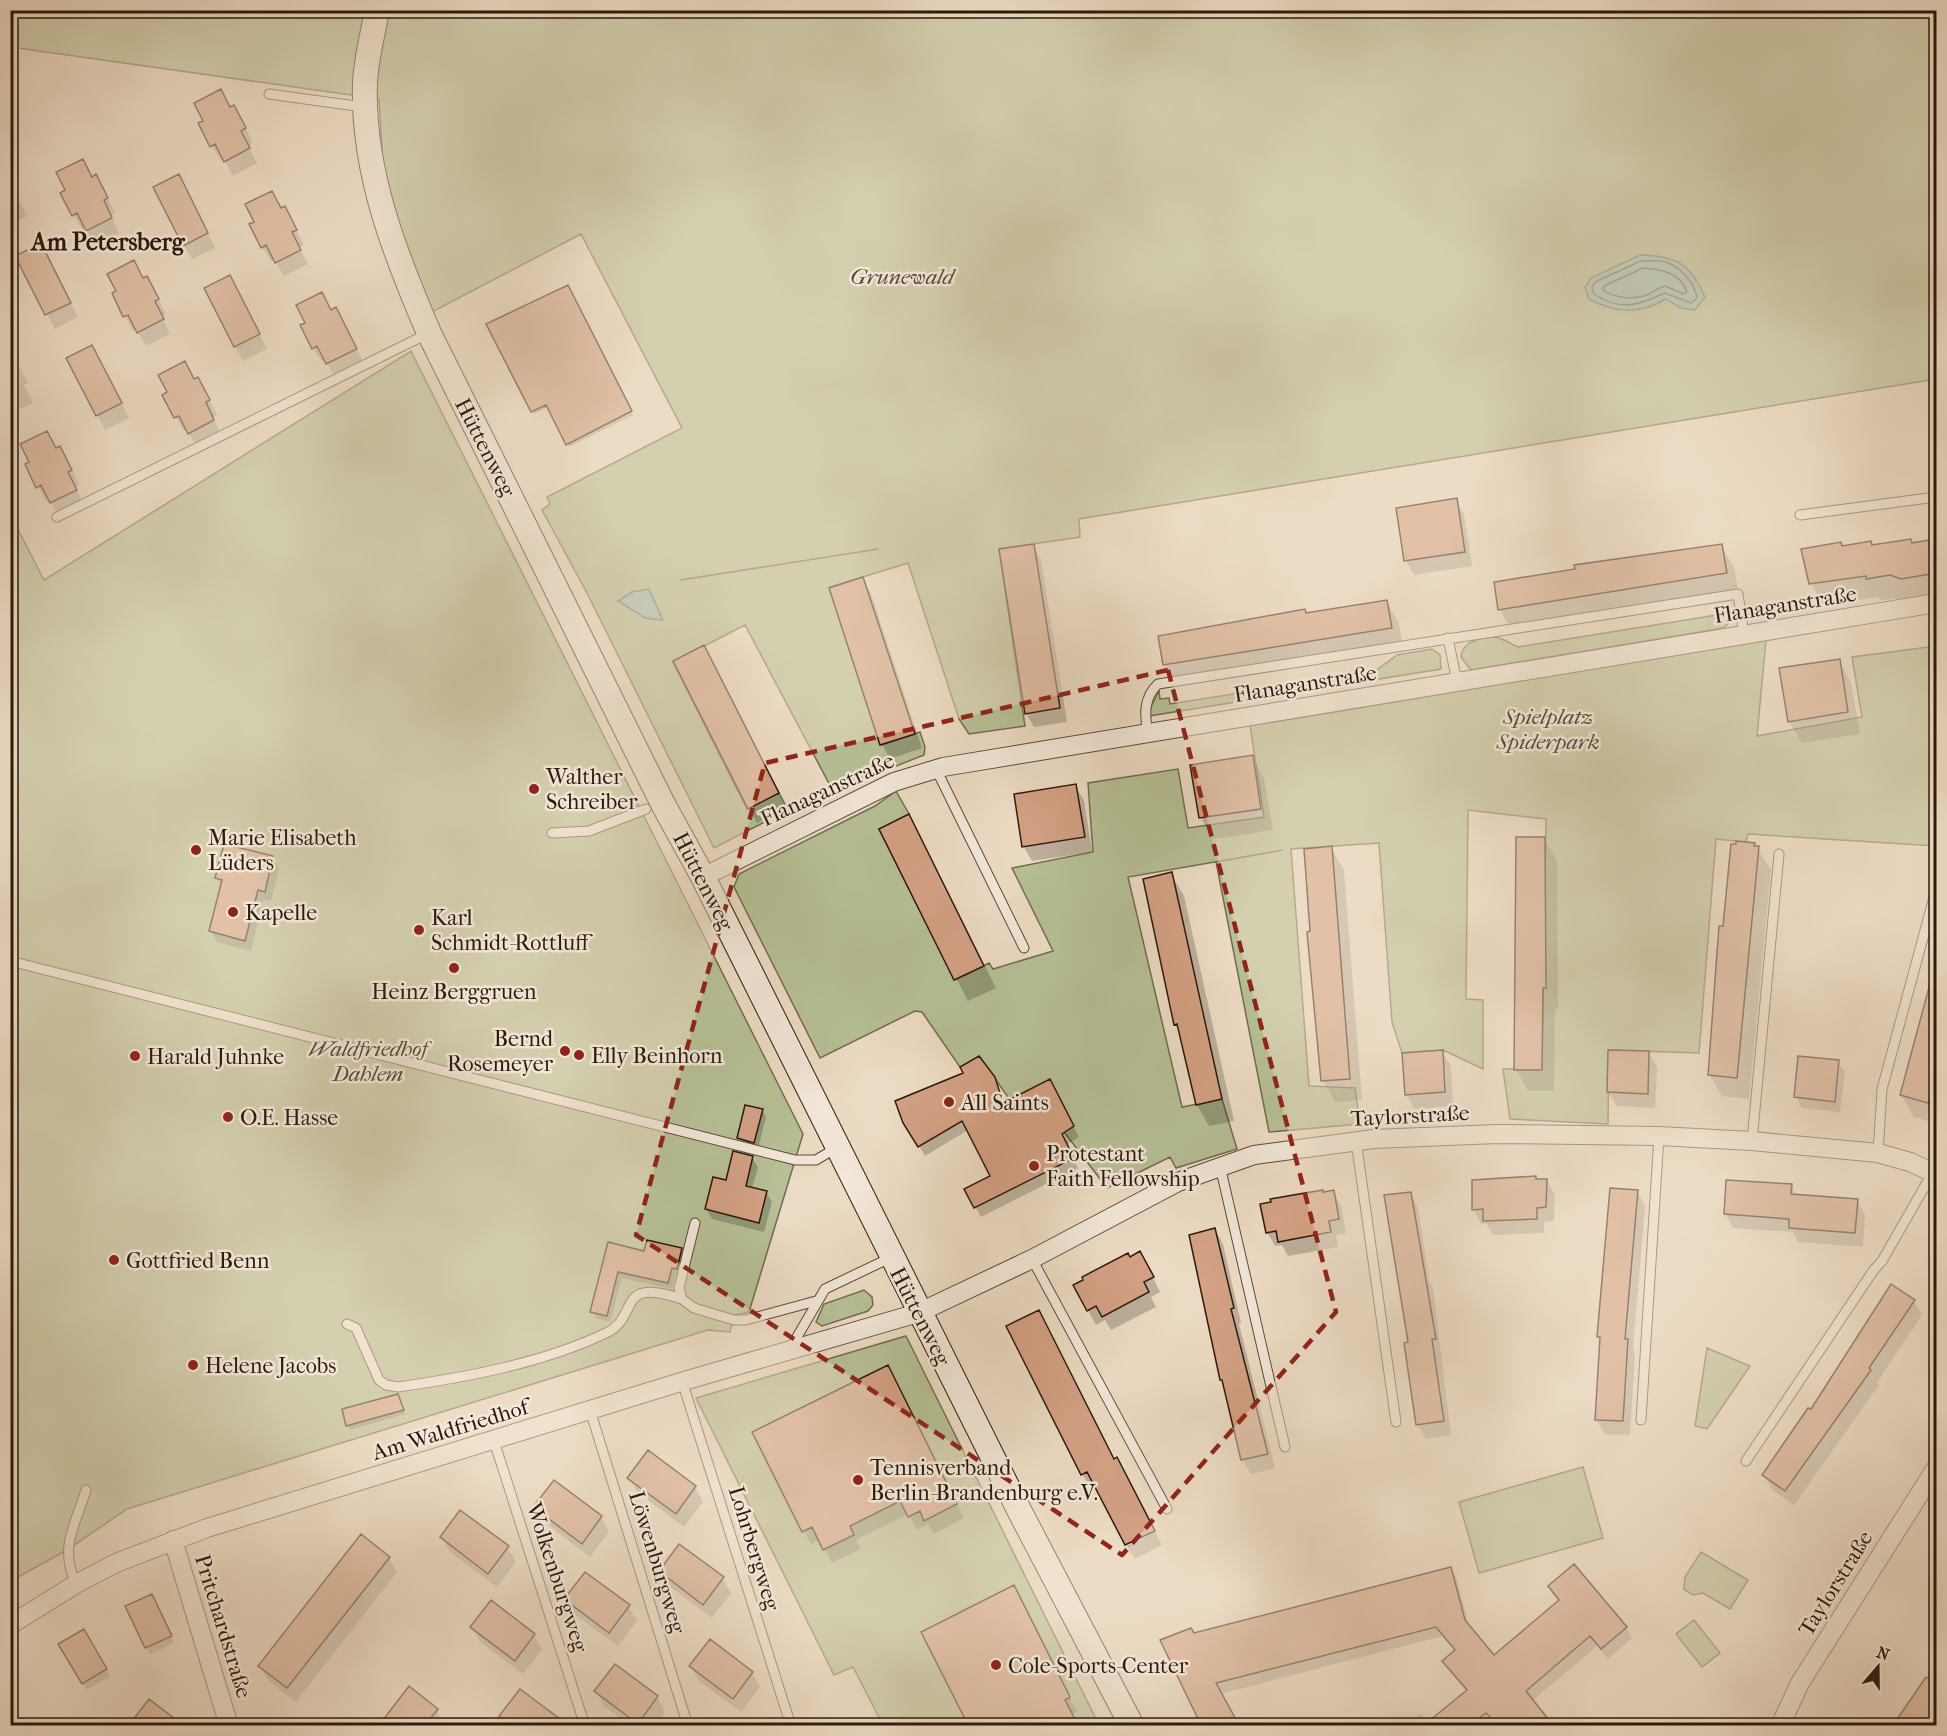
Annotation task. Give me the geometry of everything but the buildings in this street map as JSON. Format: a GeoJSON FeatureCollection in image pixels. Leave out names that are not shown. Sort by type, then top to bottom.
{"type":"FeatureCollection","features":[{"type":"Feature","properties":{"kind":"main road","name":"Hüttenweg"},"geometry":{"type":"LineString","coordinates":[[377,10],[366,74],[366,107],[374,182],[398,260],[429,333],[663,804],[703,877],[918,1313],[1132,1725]]}},
{"type":"Feature","properties":{"kind":"street","name":"Flanaganstraße"},"geometry":{"type":"LineString","coordinates":[[703,877],[884,786],[936,769],[1936,603]]}},
{"type":"Feature","properties":{"kind":"street","name":"Taylorstraße"},"geometry":{"type":"LineString","coordinates":[[918,1313],[1032,1258],[1178,1182],[1254,1155],[1356,1141],[1497,1134],[1659,1136],[1752,1141],[1878,1153],[1910,1161],[1935,1173]]}},
{"type":"Feature","properties":{"kind":"street","name":"Am Waldfriedhof"},"geometry":{"type":"LineString","coordinates":[[13,1618],[117,1563],[173,1540],[682,1381],[918,1313]]}},
{"type":"Feature","properties":{"kind":"street","name":"Taylorstraße"},"geometry":{"type":"LineString","coordinates":[[1780,1725],[1800,1683],[1936,1468]]}},
{"type":"Feature","properties":{"kind":"street","name":"Pritchardstraße"},"geometry":{"type":"LineString","coordinates":[[173,1540],[225,1724]]}},
{"type":"Feature","properties":{"kind":"lane"},"geometry":{"type":"LineString","coordinates":[[269,94],[366,107]]}},
{"type":"Feature","properties":{"kind":"lane"},"geometry":{"type":"LineString","coordinates":[[57,517],[429,333]]}},
{"type":"Feature","properties":{"kind":"lane"},"geometry":{"type":"LineString","coordinates":[[1800,515],[1936,496]]}},
{"type":"Feature","properties":{"kind":"lane"},"geometry":{"type":"LineString","coordinates":[[1148,733],[1144,716],[1149,693],[1158,684],[1738,594],[1744,635]]}},
{"type":"Feature","properties":{"kind":"lane"},"geometry":{"type":"LineString","coordinates":[[1448,638],[1457,682]]}},
{"type":"Feature","properties":{"kind":"lane"},"geometry":{"type":"LineString","coordinates":[[936,769],[1024,948]]}},
{"type":"Feature","properties":{"kind":"lane"},"geometry":{"type":"LineString","coordinates":[[552,833],[589,831],[646,809]]}},
{"type":"Feature","properties":{"kind":"lane"},"geometry":{"type":"LineString","coordinates":[[1752,1141],[1779,854]]}},
{"type":"Feature","properties":{"kind":"lane"},"geometry":{"type":"LineString","coordinates":[[1878,1153],[1882,1089],[1936,890]]}},
{"type":"Feature","properties":{"kind":"lane"},"geometry":{"type":"LineString","coordinates":[[10,961],[795,1160],[816,1160],[836,1148]]}},
{"type":"Feature","properties":{"kind":"lane"},"geometry":{"type":"LineString","coordinates":[[1641,1420],[1659,1136]]}},
{"type":"Feature","properties":{"kind":"lane"},"geometry":{"type":"LineString","coordinates":[[1356,1141],[1396,1422]]}},
{"type":"Feature","properties":{"kind":"lane"},"geometry":{"type":"LineString","coordinates":[[1220,1166],[1286,1447]]}},
{"type":"Feature","properties":{"kind":"lane"},"geometry":{"type":"LineString","coordinates":[[1746,1461],[1873,1271],[1882,1261],[1935,1173]]}},
{"type":"Feature","properties":{"kind":"lane"},"geometry":{"type":"LineString","coordinates":[[682,1299],[679,1288],[695,1223]]}},
{"type":"Feature","properties":{"kind":"lane"},"geometry":{"type":"LineString","coordinates":[[790,1349],[825,1288],[892,1257]]}},
{"type":"Feature","properties":{"kind":"lane"},"geometry":{"type":"LineString","coordinates":[[1032,1258],[1167,1509]]}},
{"type":"Feature","properties":{"kind":"lane"},"geometry":{"type":"LineString","coordinates":[[347,1324],[356,1328],[379,1380],[386,1385],[398,1387],[519,1363],[573,1346],[609,1332],[637,1295],[650,1292],[682,1299],[693,1308],[740,1320],[816,1301]]}},
{"type":"Feature","properties":{"kind":"lane","name":"Lohrbergweg"},"geometry":{"type":"LineString","coordinates":[[682,1381],[791,1725]]}},
{"type":"Feature","properties":{"kind":"lane","name":"Löwenburgweg"},"geometry":{"type":"LineString","coordinates":[[590,1410],[688,1725]]}},
{"type":"Feature","properties":{"kind":"lane","name":"Wolkenburgweg"},"geometry":{"type":"LineString","coordinates":[[494,1441],[585,1725]]}},
{"type":"Feature","properties":{"kind":"lane"},"geometry":{"type":"LineString","coordinates":[[76,1584],[69,1568],[67,1550],[86,1490]]}},
{"type":"Feature","properties":{"kind":"highlighted area"},"geometry":{"type":"Polygon","coordinates":[[[1168,670],[1336,1312],[1122,1555],[636,1235],[765,763],[1168,670]]]}},
{"type":"Feature","properties":{"kind":"green space","name":"Grunewald"},"geometry":{"type":"Polygon","coordinates":[[[11,10],[1936,11],[1936,379],[1079,519],[1080,537],[999,549],[1025,726],[969,734],[959,719],[908,563],[830,587],[881,745],[920,732],[925,747],[924,755],[833,791],[745,625],[673,662],[747,809],[779,793],[788,810],[714,848],[588,595],[542,510],[550,504],[547,497],[682,428],[581,234],[432,312],[407,259],[383,166],[379,99],[11,47],[11,10]]]}},
{"type":"Feature","properties":{"kind":"green space","name":"Waldfriedhof Dahlem"},"geometry":{"type":"Polygon","coordinates":[[[411,351],[803,1134],[749,1312],[735,1315],[730,1332],[708,1330],[127,1509],[67,1550],[18,1577],[11,1570],[10,514],[44,580],[411,351]]]}},
{"type":"Feature","properties":{"kind":"green space"},"geometry":{"type":"Polygon","coordinates":[[[1723,614],[1730,621],[1724,628],[1471,670],[1461,657],[1465,647],[1484,638],[1495,637],[1518,647],[1723,614]]]}},
{"type":"Feature","properties":{"kind":"green space","name":"Spielplatz Spiderpark"},"geometry":{"type":"Polygon","coordinates":[[[1766,640],[1757,736],[1862,717],[1852,657],[1936,646],[1936,846],[1748,834],[1746,842],[1716,839],[1699,1053],[1609,1050],[1608,1124],[1510,1119],[1503,1069],[1542,1069],[1546,819],[1468,810],[1466,999],[1483,1000],[1483,1069],[1443,1050],[1402,1053],[1392,1022],[1379,843],[1291,849],[1309,1086],[1355,1088],[1360,1124],[1269,1132],[1216,862],[1283,850],[1128,877],[1182,1107],[1222,1099],[1237,1149],[1176,1168],[1170,1157],[1107,1188],[1031,1089],[1010,1100],[980,1057],[960,1067],[922,1012],[915,1011],[820,1058],[734,887],[739,874],[875,806],[896,791],[909,814],[879,829],[955,980],[989,963],[993,969],[1053,951],[1012,868],[1093,852],[1088,783],[1178,769],[1188,828],[1264,817],[1250,725],[1766,640]]]}},
{"type":"Feature","properties":{"kind":"green space"},"geometry":{"type":"Polygon","coordinates":[[[1432,649],[1440,655],[1441,669],[1149,716],[1159,691],[1160,699],[1169,698],[1170,704],[1374,672],[1397,655],[1432,649]]]}},
{"type":"Feature","properties":{"kind":"green space"},"geometry":{"type":"Polygon","coordinates":[[[864,1290],[872,1297],[873,1305],[868,1311],[822,1326],[816,1322],[824,1304],[864,1290]]]}},
{"type":"Feature","properties":{"kind":"green space","name":"Tennisverband Berlin-Brandenburg e.V."},"geometry":{"type":"Polygon","coordinates":[[[906,1336],[1099,1725],[883,1725],[853,1667],[834,1675],[696,1398],[906,1336]]]}},
{"type":"Feature","properties":{"kind":"green space"},"geometry":{"type":"Polygon","coordinates":[[[1707,1348],[1750,1366],[1707,1429],[1695,1426],[1707,1348]]]}},
{"type":"Feature","properties":{"kind":"green space"},"geometry":{"type":"Polygon","coordinates":[[[1583,1467],[1603,1538],[1479,1573],[1459,1502],[1583,1467]]]}},
{"type":"Feature","properties":{"kind":"green space"},"geometry":{"type":"Polygon","coordinates":[[[1701,1552],[1748,1580],[1730,1609],[1703,1593],[1693,1595],[1684,1589],[1685,1577],[1701,1552]]]}},
{"type":"Feature","properties":{"kind":"green space"},"geometry":{"type":"Polygon","coordinates":[[[1694,1620],[1720,1653],[1702,1667],[1676,1634],[1694,1620]]]}},
{"type":"Feature","properties":{"kind":"water"},"geometry":{"type":"Polygon","coordinates":[[[1640,255],[1672,260],[1694,276],[1705,297],[1695,310],[1681,308],[1666,299],[1646,308],[1628,310],[1609,307],[1589,299],[1585,287],[1591,278],[1640,255]]]}},
{"type":"Feature","properties":{"kind":"water"},"geometry":{"type":"Polygon","coordinates":[[[649,589],[663,620],[645,618],[618,601],[632,592],[649,589]]]}},
{"type":"Feature","properties":{"kind":"place","name":"Walther Schreiber"},"geometry":{"type":"Point","coordinates":[534,789]}},
{"type":"Feature","properties":{"kind":"place","name":"Marie Elisabeth Lüders"},"geometry":{"type":"Point","coordinates":[196,850]}},
{"type":"Feature","properties":{"kind":"place","name":"Kapelle"},"geometry":{"type":"Point","coordinates":[233,912]}},
{"type":"Feature","properties":{"kind":"place","name":"Karl Schmidt-Rottluff"},"geometry":{"type":"Point","coordinates":[419,930]}},
{"type":"Feature","properties":{"kind":"place","name":"Heinz Berggruen"},"geometry":{"type":"Point","coordinates":[454,968]}},
{"type":"Feature","properties":{"kind":"place","name":"Bernd Rosemeyer"},"geometry":{"type":"Point","coordinates":[565,1051]}},
{"type":"Feature","properties":{"kind":"place","name":"Elly Beinhorn"},"geometry":{"type":"Point","coordinates":[579,1055]}},
{"type":"Feature","properties":{"kind":"place","name":"Harald Juhnke"},"geometry":{"type":"Point","coordinates":[135,1056]}},
{"type":"Feature","properties":{"kind":"place","name":"All Saints"},"geometry":{"type":"Point","coordinates":[949,1102]}},
{"type":"Feature","properties":{"kind":"place","name":"O.E. Hasse"},"geometry":{"type":"Point","coordinates":[228,1117]}},
{"type":"Feature","properties":{"kind":"place","name":"Protestant Faith Fellowship"},"geometry":{"type":"Point","coordinates":[1034,1166]}},
{"type":"Feature","properties":{"kind":"place","name":"Gottfried Benn"},"geometry":{"type":"Point","coordinates":[114,1260]}},
{"type":"Feature","properties":{"kind":"place","name":"Helene Jacobs"},"geometry":{"type":"Point","coordinates":[193,1365]}},
{"type":"Feature","properties":{"kind":"place","name":"Tennisverband Berlin-Brandenburg e.V."},"geometry":{"type":"Point","coordinates":[858,1480]}},
{"type":"Feature","properties":{"kind":"place","name":"Cole-Sports-Center"},"geometry":{"type":"Point","coordinates":[996,1665]}},
{"type":"Feature","properties":{"kind":"district","name":"Am Petersberg"},"geometry":{"type":"Point","coordinates":[108,242]}}]}
